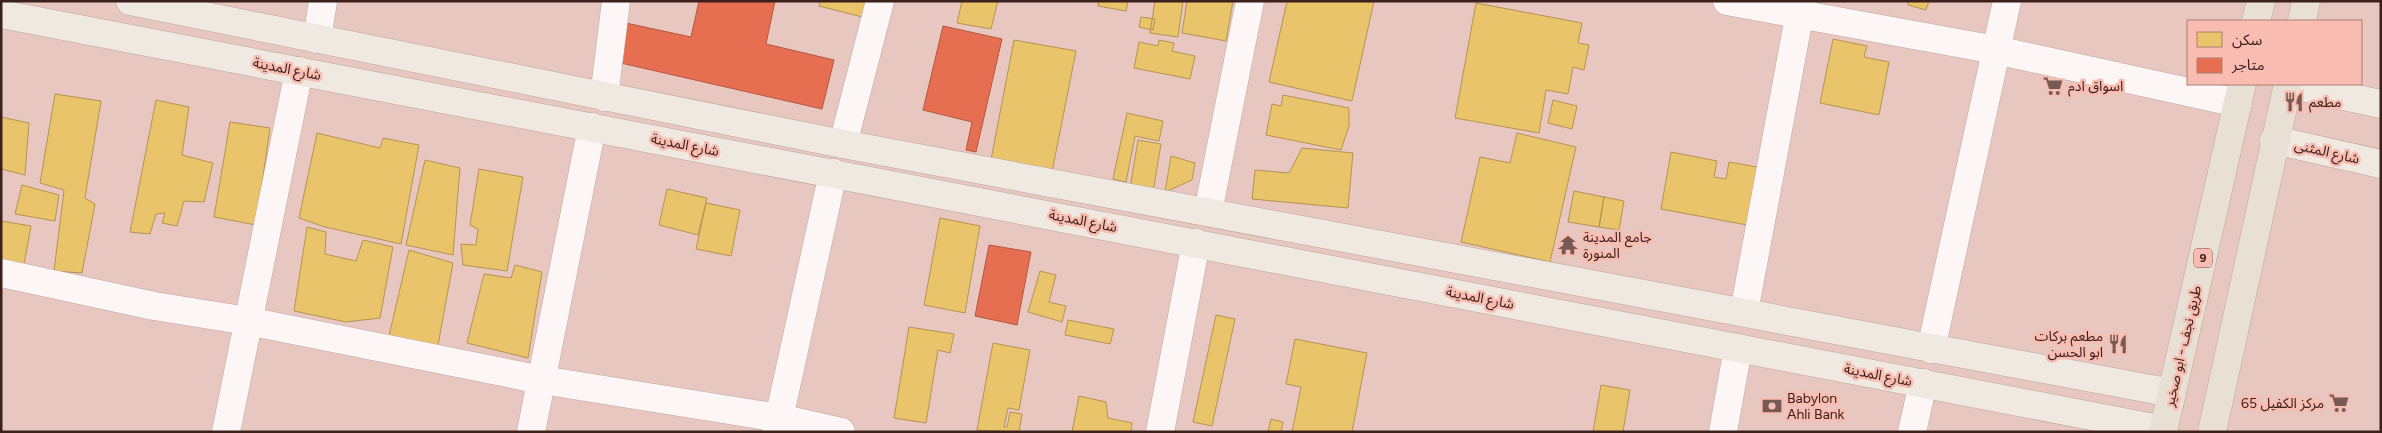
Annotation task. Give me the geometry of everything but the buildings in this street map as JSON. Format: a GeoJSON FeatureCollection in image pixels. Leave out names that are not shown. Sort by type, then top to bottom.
{"type":"FeatureCollection","features":[{"type":"Feature","properties":{"kind":"highway"},"geometry":{"type":"LineString","coordinates":[[2256,20],[2261,1]]}},
{"type":"Feature","properties":{"kind":"highway"},"geometry":{"type":"LineString","coordinates":[[2302,20],[2306,1]]}},
{"type":"Feature","properties":{"kind":"highway"},"geometry":{"type":"LineString","coordinates":[[2212,432],[2287,85]]}},
{"type":"Feature","properties":{"kind":"highway","name":"طريق نجف - ابو صخير"},"geometry":{"type":"LineString","coordinates":[[2164,431],[2240,94]]}},
{"type":"Feature","properties":{"kind":"main road"},"geometry":{"type":"LineString","coordinates":[[130,1],[842,144],[2172,393]]}},
{"type":"Feature","properties":{"kind":"main road","name":"شارع المدينة"},"geometry":{"type":"LineString","coordinates":[[1,14],[1923,383],[2164,431]]}},
{"type":"Feature","properties":{"kind":"main road"},"geometry":{"type":"LineString","coordinates":[[2292,85],[2381,104]]}},
{"type":"Feature","properties":{"kind":"main road","name":"شارع المثنى"},"geometry":{"type":"LineString","coordinates":[[2274,140],[2381,164]]}},
{"type":"Feature","properties":{"kind":"street"},"geometry":{"type":"LineString","coordinates":[[317,39],[324,1]]}},
{"type":"Feature","properties":{"kind":"street"},"geometry":{"type":"LineString","coordinates":[[604,97],[616,1]]}},
{"type":"Feature","properties":{"kind":"street"},"geometry":{"type":"LineString","coordinates":[[842,144],[880,1]]}},
{"type":"Feature","properties":{"kind":"street"},"geometry":{"type":"LineString","coordinates":[[1208,212],[1250,1]]}},
{"type":"Feature","properties":{"kind":"street"},"geometry":{"type":"LineString","coordinates":[[1727,1],[1800,8],[1996,50],[2187,84]]}},
{"type":"Feature","properties":{"kind":"street"},"geometry":{"type":"LineString","coordinates":[[1931,349],[2007,1]]}},
{"type":"Feature","properties":{"kind":"street"},"geometry":{"type":"LineString","coordinates":[[1744,312],[1800,8]]}},
{"type":"Feature","properties":{"kind":"street"},"geometry":{"type":"LineString","coordinates":[[226,432],[299,71]]}},
{"type":"Feature","properties":{"kind":"street"},"geometry":{"type":"LineString","coordinates":[[2190,85],[2240,94]]}},
{"type":"Feature","properties":{"kind":"street"},"geometry":{"type":"LineString","coordinates":[[531,432],[592,127]]}},
{"type":"Feature","properties":{"kind":"street"},"geometry":{"type":"LineString","coordinates":[[777,425],[833,173]]}},
{"type":"Feature","properties":{"kind":"street"},"geometry":{"type":"LineString","coordinates":[[1160,432],[1196,243]]}},
{"type":"Feature","properties":{"kind":"street"},"geometry":{"type":"LineString","coordinates":[[1,273],[154,306],[248,321],[777,425],[841,432]]}},
{"type":"Feature","properties":{"kind":"street"},"geometry":{"type":"LineString","coordinates":[[1723,432],[1738,348]]}},
{"type":"Feature","properties":{"kind":"street"},"geometry":{"type":"LineString","coordinates":[[1912,432],[1923,383]]}},
{"type":"Feature","properties":{"kind":"place","name":"اسواق ادم"},"geometry":{"type":"Point","coordinates":[2053,86]}},
{"type":"Feature","properties":{"kind":"place","name":"مطعم"},"geometry":{"type":"Point","coordinates":[2294,102]}},
{"type":"Feature","properties":{"kind":"place","name":"جامع المدينة المنورة"},"geometry":{"type":"Point","coordinates":[1568,245]}},
{"type":"Feature","properties":{"kind":"place","name":"مطعم بركات ابو الحسن"},"geometry":{"type":"Point","coordinates":[2118,344]}},
{"type":"Feature","properties":{"kind":"place","name":"مركز الكفيل 65"},"geometry":{"type":"Point","coordinates":[2339,403]}},
{"type":"Feature","properties":{"kind":"place","name":"Babylon Ahli Bank"},"geometry":{"type":"Point","coordinates":[1772,406]}}]}
